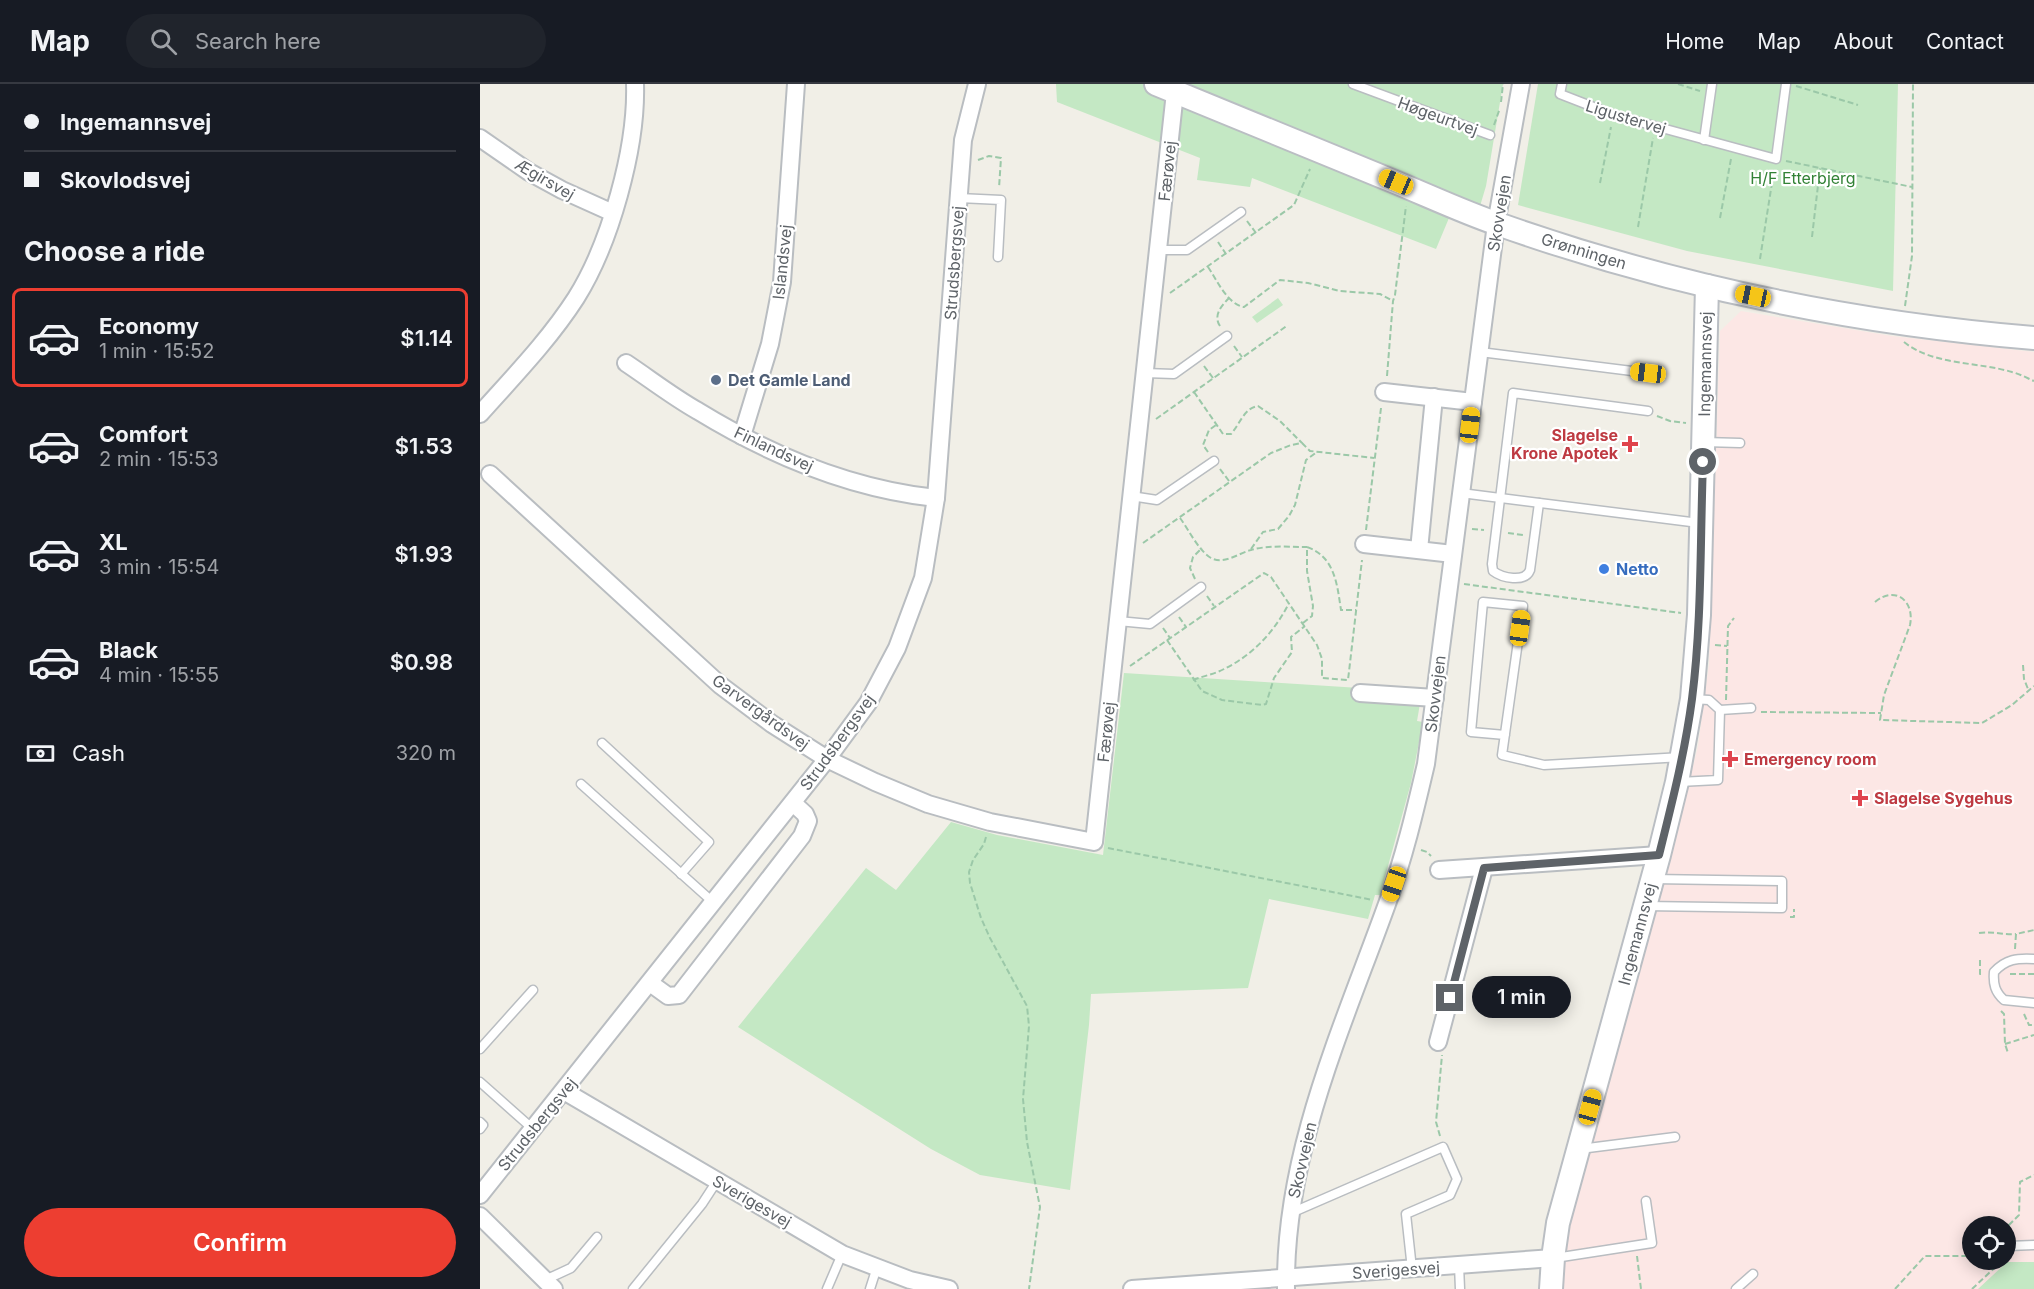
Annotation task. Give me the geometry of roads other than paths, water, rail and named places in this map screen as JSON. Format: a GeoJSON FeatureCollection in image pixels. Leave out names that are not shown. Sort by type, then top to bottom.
{"type":"FeatureCollection","features":[{"type":"Feature","properties":{"kind":"street"},"geometry":{"type":"LineString","coordinates":[[480,414],[550,334],[577,296],[596,258],[613,213],[629,152],[634,84]]}},
{"type":"Feature","properties":{"kind":"street","name":"Islandsvej"},"geometry":{"type":"LineString","coordinates":[[742,436],[770,345],[782,282],[796,84]]}},
{"type":"Feature","properties":{"kind":"street","name":"Strudsbergsvej"},"geometry":{"type":"LineString","coordinates":[[480,1195],[828,759],[868,703],[897,648],[923,578],[936,498],[963,140],[976,84]]}},
{"type":"Feature","properties":{"kind":"street","name":"Skovvejen"},"geometry":{"type":"LineString","coordinates":[[1286,1284],[1290,1213],[1303,1143],[1333,1050],[1406,848],[1426,764],[1496,224],[1521,84]]}},
{"type":"Feature","properties":{"kind":"street","name":"Grønningen"},"geometry":{"type":"LineString","coordinates":[[1166,88],[1496,224],[1587,254],[1707,286],[1798,306],[1903,323],[2034,338]]}},
{"type":"Feature","properties":{"kind":"street","name":"Færøvej"},"geometry":{"type":"LineString","coordinates":[[1094,842],[1158,250],[1166,88]]}},
{"type":"Feature","properties":{"kind":"street","name":"Ægirsvej"},"geometry":{"type":"LineString","coordinates":[[480,138],[529,172],[613,213]]}},
{"type":"Feature","properties":{"kind":"street","name":"Ingemannsvej"},"geometry":{"type":"LineString","coordinates":[[1551,1289],[1558,1223],[1659,855],[1677,782],[1692,699],[1699,615],[1707,286]]}},
{"type":"Feature","properties":{"kind":"street","name":"Finlandsvej"},"geometry":{"type":"LineString","coordinates":[[626,363],[698,411],[782,456],[835,476],[906,495],[936,498]]}},
{"type":"Feature","properties":{"kind":"street"},"geometry":{"type":"LineString","coordinates":[[1384,392],[1473,402]]}},
{"type":"Feature","properties":{"kind":"street"},"geometry":{"type":"LineString","coordinates":[[1419,550],[1434,397]]}},
{"type":"Feature","properties":{"kind":"street","name":"Garvergårdsvej"},"geometry":{"type":"LineString","coordinates":[[490,474],[720,685],[772,724],[828,759],[928,804],[990,822],[1094,842]]}},
{"type":"Feature","properties":{"kind":"street"},"geometry":{"type":"LineString","coordinates":[[1364,544],[1453,554]]}},
{"type":"Feature","properties":{"kind":"street"},"geometry":{"type":"LineString","coordinates":[[1360,693],[1435,698]]}},
{"type":"Feature","properties":{"kind":"street"},"geometry":{"type":"LineString","coordinates":[[650,983],[668,996],[679,995],[802,836],[808,821],[805,814],[793,803]]}},
{"type":"Feature","properties":{"kind":"street"},"geometry":{"type":"LineString","coordinates":[[1439,870],[1659,855]]}},
{"type":"Feature","properties":{"kind":"street"},"geometry":{"type":"LineString","coordinates":[[1438,1042],[1484,868]]}},
{"type":"Feature","properties":{"kind":"street","name":"Sverigesvej"},"geometry":{"type":"LineString","coordinates":[[564,1091],[842,1254],[910,1280],[949,1289]]}},
{"type":"Feature","properties":{"kind":"street"},"geometry":{"type":"LineString","coordinates":[[480,1216],[549,1284]]}},
{"type":"Feature","properties":{"kind":"street","name":"Sverigesvej"},"geometry":{"type":"LineString","coordinates":[[1132,1289],[1286,1284],[1412,1269],[1553,1258]]}},
{"type":"Feature","properties":{"kind":"lane","name":"Høgeurtvej"},"geometry":{"type":"LineString","coordinates":[[1353,84],[1490,135]]}},
{"type":"Feature","properties":{"kind":"lane","name":"Ligustervej"},"geometry":{"type":"LineString","coordinates":[[1562,84],[1560,94],[1614,115],[1776,159],[1786,84]]}},
{"type":"Feature","properties":{"kind":"lane"},"geometry":{"type":"LineString","coordinates":[[1704,140],[1712,84]]}},
{"type":"Feature","properties":{"kind":"lane"},"geometry":{"type":"LineString","coordinates":[[959,198],[1001,200],[998,257]]}},
{"type":"Feature","properties":{"kind":"lane"},"geometry":{"type":"LineString","coordinates":[[1158,250],[1187,250],[1241,212]]}},
{"type":"Feature","properties":{"kind":"lane"},"geometry":{"type":"LineString","coordinates":[[1145,373],[1174,374],[1227,336]]}},
{"type":"Feature","properties":{"kind":"lane"},"geometry":{"type":"LineString","coordinates":[[1480,352],[1648,373]]}},
{"type":"Feature","properties":{"kind":"lane"},"geometry":{"type":"LineString","coordinates":[[1539,503],[1528,576],[1522,579],[1498,575],[1493,571],[1492,564],[1502,499],[1513,393],[1648,411]]}},
{"type":"Feature","properties":{"kind":"lane"},"geometry":{"type":"LineString","coordinates":[[1704,433],[1740,443]]}},
{"type":"Feature","properties":{"kind":"lane"},"geometry":{"type":"LineString","coordinates":[[1131,496],[1157,500],[1214,461]]}},
{"type":"Feature","properties":{"kind":"lane"},"geometry":{"type":"LineString","coordinates":[[1461,493],[1701,523]]}},
{"type":"Feature","properties":{"kind":"lane"},"geometry":{"type":"LineString","coordinates":[[1118,621],[1150,624],[1201,587]]}},
{"type":"Feature","properties":{"kind":"lane"},"geometry":{"type":"LineString","coordinates":[[1505,735],[1471,732],[1482,602],[1523,606],[1505,735],[1502,755],[1544,765],[1682,757]]}},
{"type":"Feature","properties":{"kind":"lane"},"geometry":{"type":"LineString","coordinates":[[1692,699],[1709,700],[1720,710],[1751,708]]}},
{"type":"Feature","properties":{"kind":"lane"},"geometry":{"type":"LineString","coordinates":[[1677,782],[1718,780],[1720,710]]}},
{"type":"Feature","properties":{"kind":"lane"},"geometry":{"type":"LineString","coordinates":[[602,743],[709,842],[681,874]]}},
{"type":"Feature","properties":{"kind":"lane"},"geometry":{"type":"LineString","coordinates":[[580,784],[714,903]]}},
{"type":"Feature","properties":{"kind":"lane"},"geometry":{"type":"LineString","coordinates":[[1645,906],[1782,908],[1782,881],[1652,879]]}},
{"type":"Feature","properties":{"kind":"lane"},"geometry":{"type":"LineString","coordinates":[[2034,959],[2008,960],[1994,972],[1993,980],[1997,992],[2004,1000],[2034,1003]]}},
{"type":"Feature","properties":{"kind":"lane"},"geometry":{"type":"LineString","coordinates":[[480,1049],[533,990]]}},
{"type":"Feature","properties":{"kind":"lane"},"geometry":{"type":"LineString","coordinates":[[480,1082],[533,1130]]}},
{"type":"Feature","properties":{"kind":"lane"},"geometry":{"type":"LineString","coordinates":[[480,1122],[483,1125],[480,1129]]}},
{"type":"Feature","properties":{"kind":"lane"},"geometry":{"type":"LineString","coordinates":[[1578,1149],[1675,1137]]}},
{"type":"Feature","properties":{"kind":"lane"},"geometry":{"type":"LineString","coordinates":[[1290,1213],[1443,1147],[1457,1179],[1450,1195],[1406,1214],[1412,1269]]}},
{"type":"Feature","properties":{"kind":"lane"},"geometry":{"type":"LineString","coordinates":[[633,1289],[702,1204],[717,1181]]}},
{"type":"Feature","properties":{"kind":"lane"},"geometry":{"type":"LineString","coordinates":[[1553,1258],[1652,1244],[1646,1201]]}},
{"type":"Feature","properties":{"kind":"lane"},"geometry":{"type":"LineString","coordinates":[[549,1284],[571,1268],[597,1237]]}},
{"type":"Feature","properties":{"kind":"lane"},"geometry":{"type":"LineString","coordinates":[[2016,1246],[2034,1245]]}},
{"type":"Feature","properties":{"kind":"lane"},"geometry":{"type":"LineString","coordinates":[[827,1289],[842,1254]]}},
{"type":"Feature","properties":{"kind":"lane"},"geometry":{"type":"LineString","coordinates":[[1459,1266],[1460,1289]]}},
{"type":"Feature","properties":{"kind":"lane"},"geometry":{"type":"LineString","coordinates":[[870,1289],[877,1267]]}},
{"type":"Feature","properties":{"kind":"lane"},"geometry":{"type":"LineString","coordinates":[[1737,1289],[1753,1274]]}},
{"type":"Feature","properties":{"kind":"place","name":"Det Gamle Land"},"geometry":{"type":"Point","coordinates":[716,380]}},
{"type":"Feature","properties":{"kind":"place","name":"Slagelse Krone Apotek"},"geometry":{"type":"Point","coordinates":[1630,444]}},
{"type":"Feature","properties":{"kind":"place","name":"Netto"},"geometry":{"type":"Point","coordinates":[1604,569]}},
{"type":"Feature","properties":{"kind":"place","name":"Emergency room"},"geometry":{"type":"Point","coordinates":[1730,759]}},
{"type":"Feature","properties":{"kind":"place","name":"Slagelse Sygehus"},"geometry":{"type":"Point","coordinates":[1860,798]}},
{"type":"Feature","properties":{"kind":"park label","name":"H/F Etterbjerg"},"geometry":{"type":"Point","coordinates":[1803,178]}}]}
